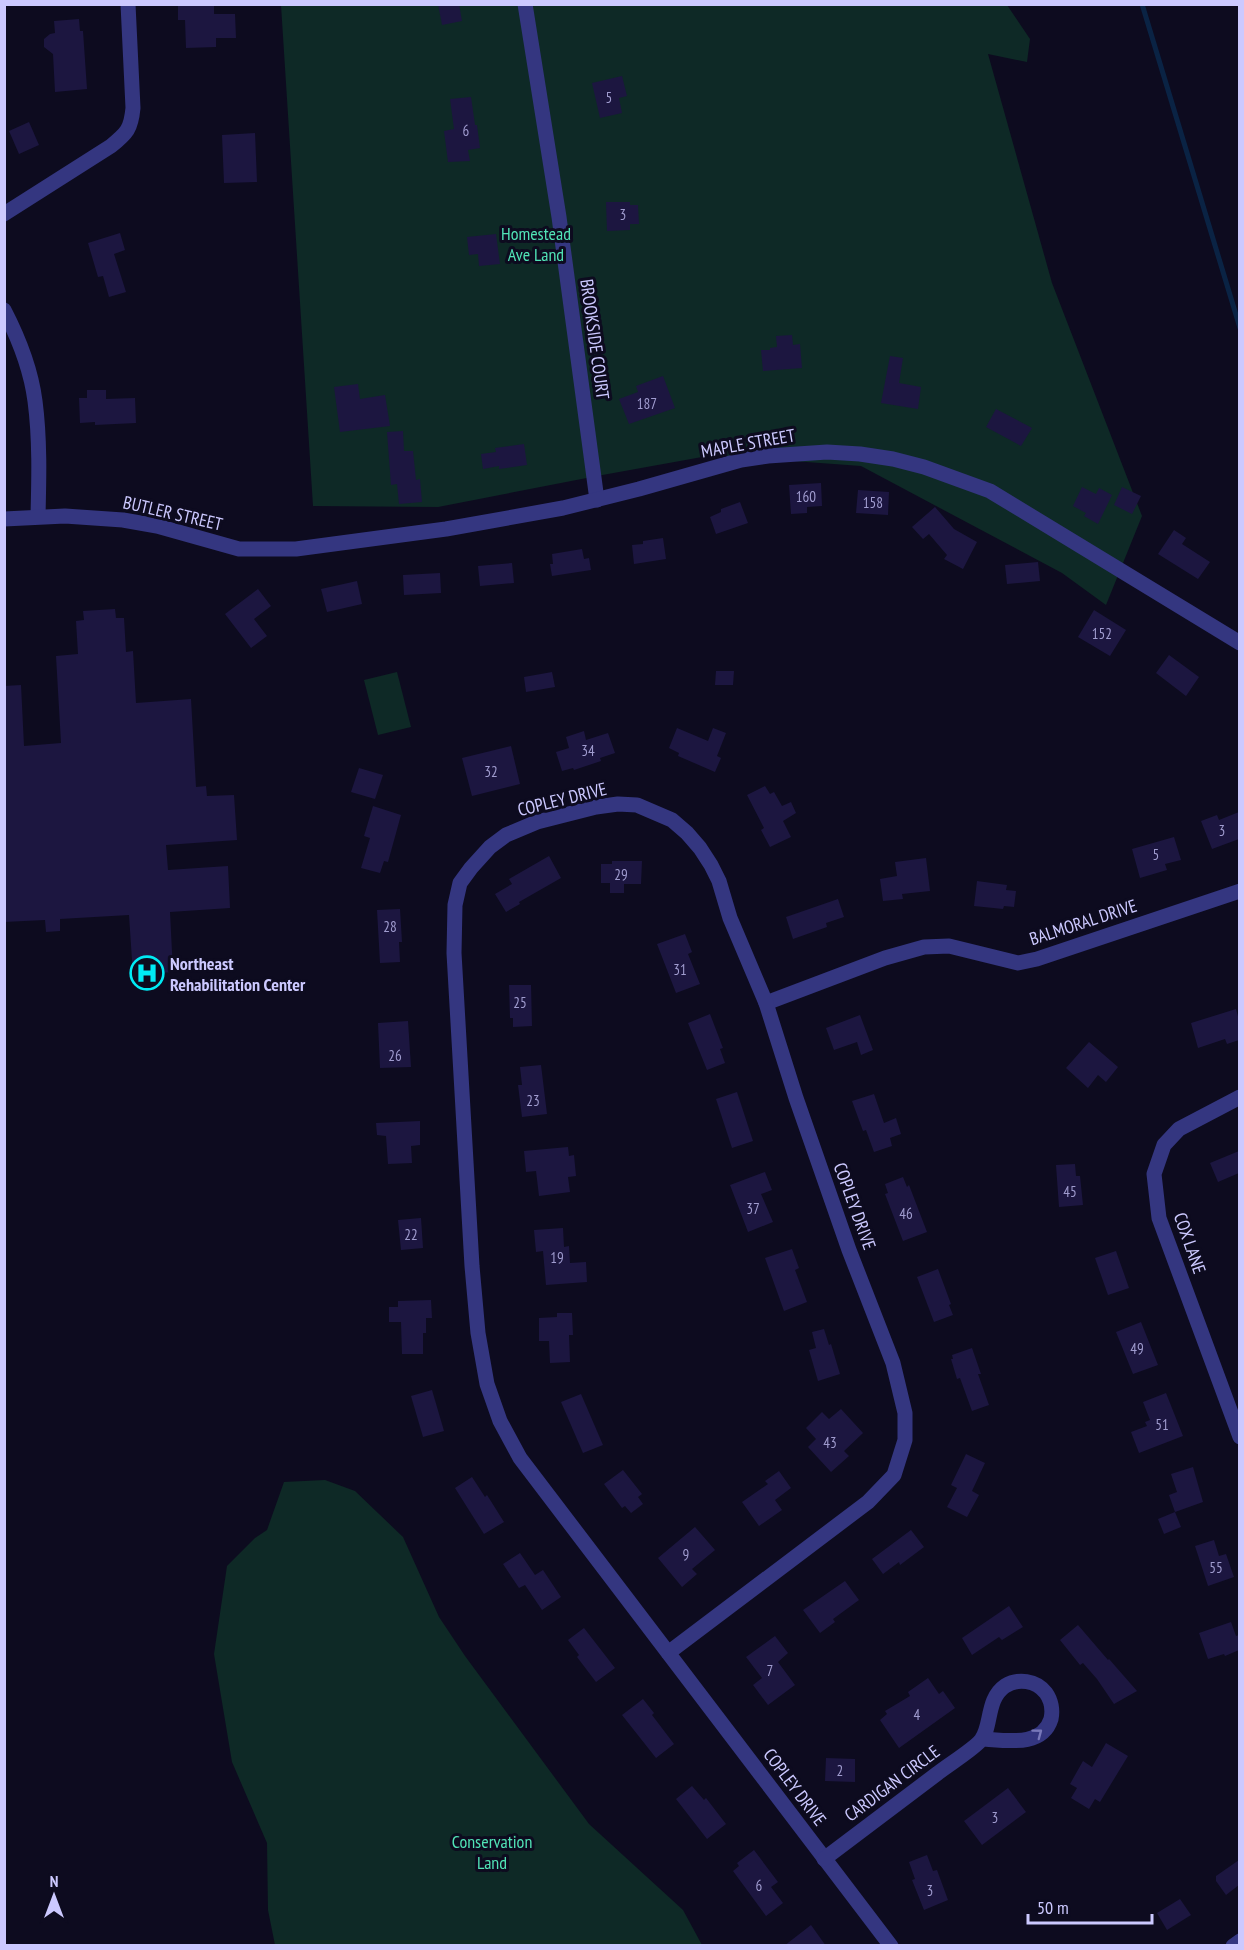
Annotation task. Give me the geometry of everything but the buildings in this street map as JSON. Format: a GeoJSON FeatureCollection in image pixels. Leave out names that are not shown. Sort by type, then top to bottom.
{"type":"FeatureCollection","features":[{"type":"Feature","properties":{"kind":"street"},"geometry":{"type":"LineString","coordinates":[[4,214],[111,146],[124,136],[131,125],[132,90],[128,4]]}},
{"type":"Feature","properties":{"kind":"street","name":"BROOKSIDE COURT"},"geometry":{"type":"LineString","coordinates":[[525,4],[559,217],[597,500]]}},
{"type":"Feature","properties":{"kind":"street"},"geometry":{"type":"LineString","coordinates":[[4,310],[12,326],[35,400],[39,461],[38,516]]}},
{"type":"Feature","properties":{"kind":"street","name":"MAPLE STREET"},"geometry":{"type":"LineString","coordinates":[[296,549],[446,529],[597,500],[741,460],[827,452],[893,459],[955,477],[990,492],[1239,643]]}},
{"type":"Feature","properties":{"kind":"street","name":"BUTLER STREET"},"geometry":{"type":"LineString","coordinates":[[4,519],[65,516],[123,520],[157,526],[239,549],[296,549]]}},
{"type":"Feature","properties":{"kind":"street","name":"COPLEY DRIVE"},"geometry":{"type":"LineString","coordinates":[[669,1653],[868,1502],[894,1475],[905,1440],[905,1413],[893,1363],[796,1098],[766,1003],[730,918],[711,865],[687,833],[672,820],[637,805],[618,804],[596,807],[537,822],[506,835],[490,846],[460,883],[455,905],[454,953],[472,1266],[478,1333],[487,1384],[500,1421],[520,1458],[891,1946]]}},
{"type":"Feature","properties":{"kind":"street","name":"BALMORAL DRIVE"},"geometry":{"type":"LineString","coordinates":[[766,1003],[885,958],[924,946],[949,946],[1018,963],[1037,959],[1239,891]]}},
{"type":"Feature","properties":{"kind":"street","name":"COX LANE"},"geometry":{"type":"LineString","coordinates":[[1239,1097],[1179,1129],[1164,1145],[1154,1174],[1159,1218],[1239,1437]]}},
{"type":"Feature","properties":{"kind":"street"},"geometry":{"type":"LineString","coordinates":[[1019,1681],[1032,1683],[1047,1694],[1051,1706],[1051,1719],[1039,1735],[1020,1741],[982,1739],[995,1699],[1007,1685],[1019,1681]]}},
{"type":"Feature","properties":{"kind":"street","name":"CARDIGAN CIRCLE"},"geometry":{"type":"LineString","coordinates":[[825,1859],[982,1739]]}},
{"type":"Feature","properties":{"kind":"street"},"geometry":{"type":"LineString","coordinates":[[1233,1946],[1239,1941]]}},
{"type":"Feature","properties":{"kind":"green space","name":"Homestead Ave Land"},"geometry":{"type":"Polygon","coordinates":[[[281,5],[1007,5],[1030,39],[1027,62],[988,54],[1052,283],[1142,516],[1106,605],[1062,573],[861,466],[713,455],[438,507],[313,506],[281,5]]]}},
{"type":"Feature","properties":{"kind":"green space"},"geometry":{"type":"Polygon","coordinates":[[[397,672],[411,727],[378,735],[364,680],[397,672]]]}},
{"type":"Feature","properties":{"kind":"green space","name":"Conservation Land"},"geometry":{"type":"Polygon","coordinates":[[[325,1480],[355,1491],[403,1537],[439,1617],[465,1656],[589,1824],[683,1910],[702,1945],[275,1945],[268,1910],[267,1843],[232,1762],[214,1654],[227,1566],[255,1538],[267,1530],[284,1482],[325,1480]]]}},
{"type":"Feature","properties":{"kind":"waterway"},"geometry":{"type":"LineString","coordinates":[[1142,4],[1240,328]]}},
{"type":"Feature","properties":{"kind":"place","name":"Northeast Rehabilitation Center"},"geometry":{"type":"Point","coordinates":[147,973]}}]}
